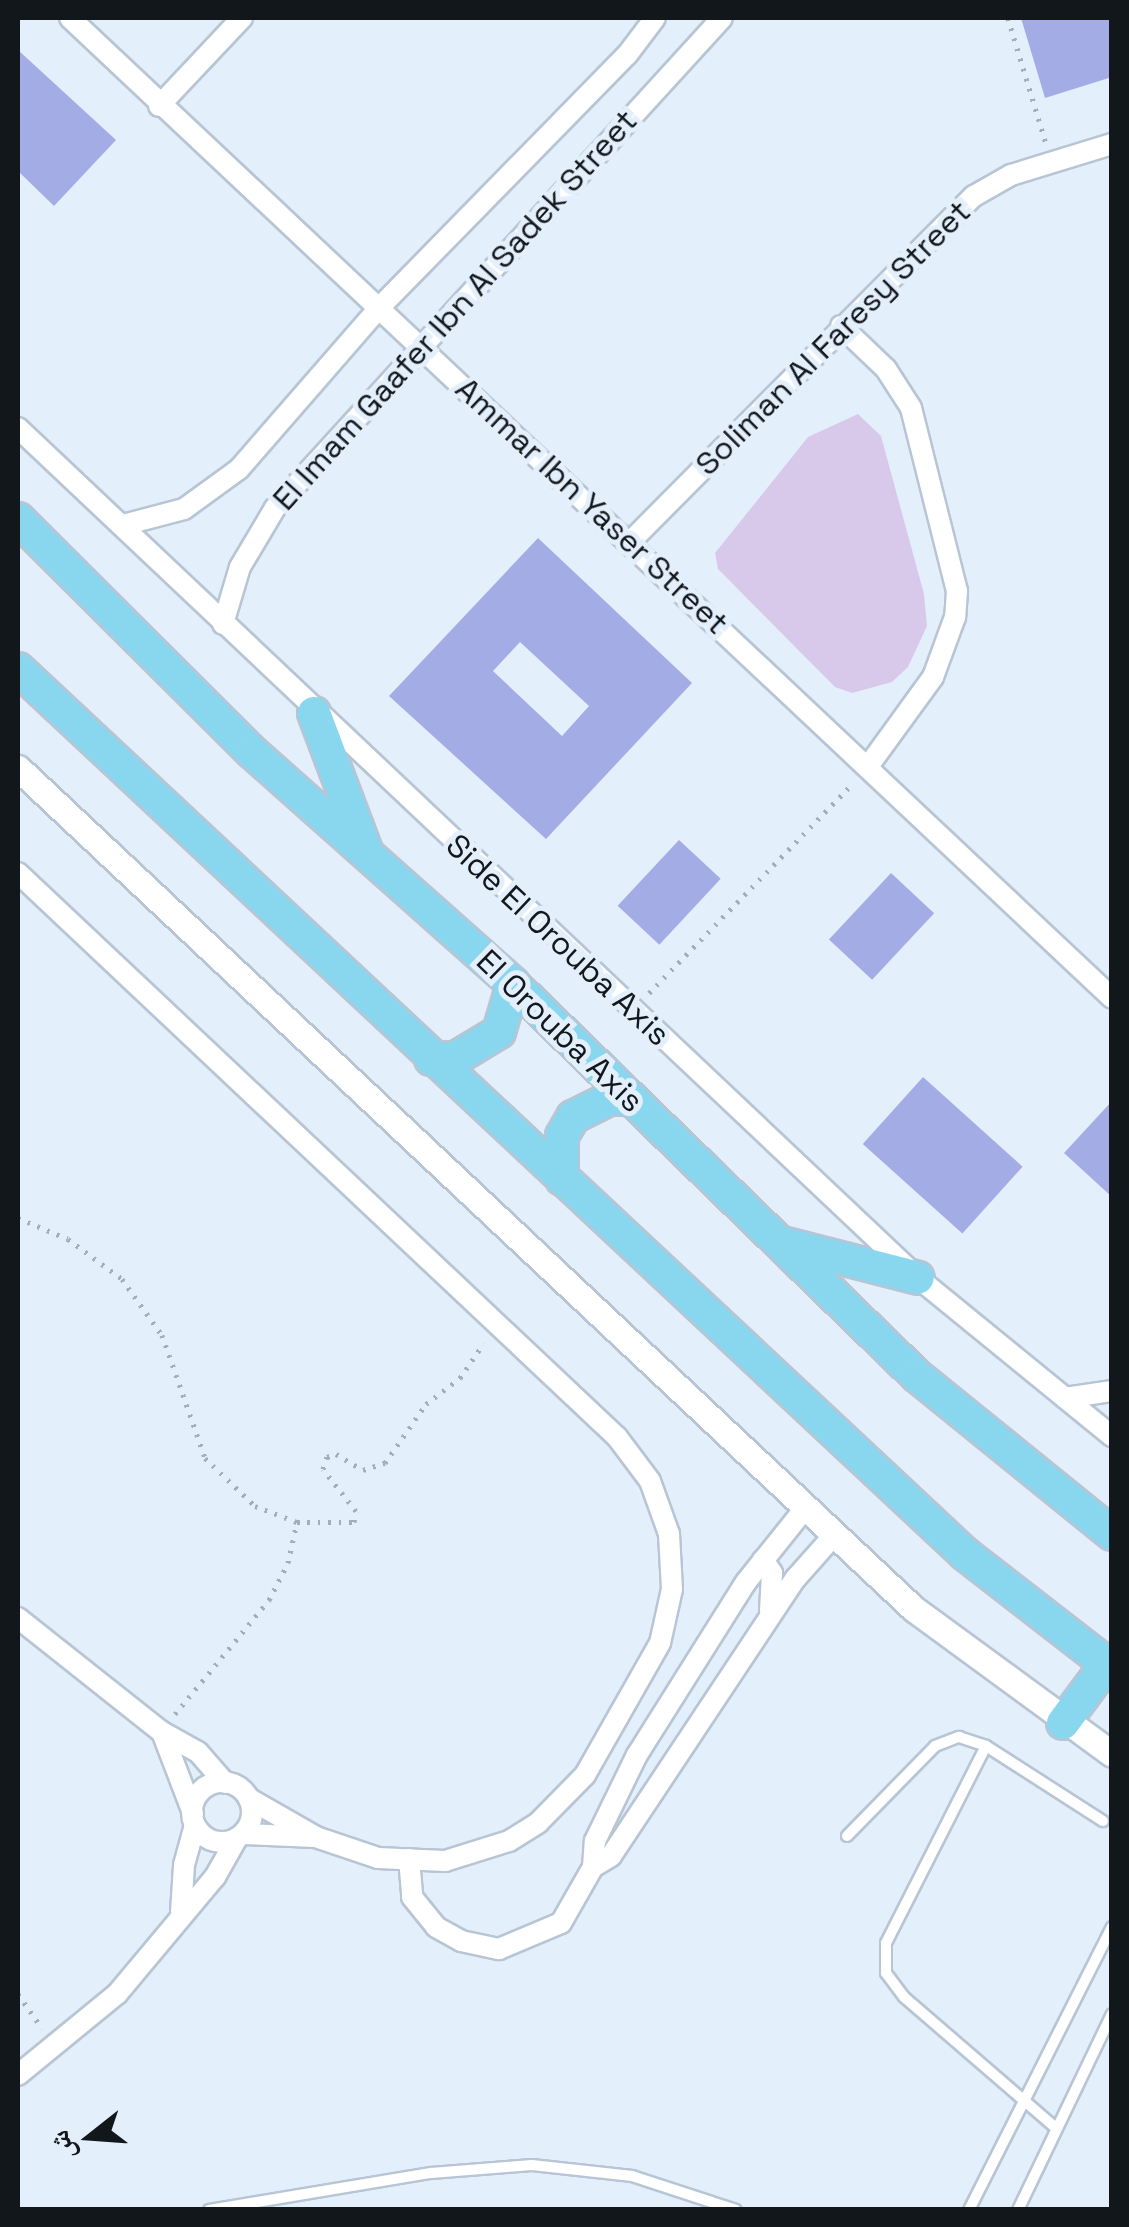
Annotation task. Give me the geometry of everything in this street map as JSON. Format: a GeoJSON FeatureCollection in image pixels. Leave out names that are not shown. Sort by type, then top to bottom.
{"type":"FeatureCollection","features":[{"type":"Feature","properties":{"kind":"main road","name":"El Orouba Axis"},"geometry":{"type":"LineString","coordinates":[[18,519],[368,857],[513,984],[918,1376],[1112,1534]]}},
{"type":"Feature","properties":{"kind":"main road"},"geometry":{"type":"LineString","coordinates":[[18,669],[965,1554],[1109,1667],[1063,1724]]}},
{"type":"Feature","properties":{"kind":"main road"},"geometry":{"type":"LineString","coordinates":[[314,713],[368,857]]}},
{"type":"Feature","properties":{"kind":"main road"},"geometry":{"type":"LineString","coordinates":[[431,1059],[456,1058],[498,1032],[513,984]]}},
{"type":"Feature","properties":{"kind":"main road"},"geometry":{"type":"LineString","coordinates":[[562,1179],[562,1136],[573,1117],[611,1098],[633,1100]]}},
{"type":"Feature","properties":{"kind":"main road"},"geometry":{"type":"LineString","coordinates":[[780,1243],[918,1278]]}},
{"type":"Feature","properties":{"kind":"street","name":"Ammar Ibn Yaser Street"},"geometry":{"type":"LineString","coordinates":[[70,18],[159,106],[420,343],[867,768],[1109,989]]}},
{"type":"Feature","properties":{"kind":"street"},"geometry":{"type":"LineString","coordinates":[[159,106],[242,18]]}},
{"type":"Feature","properties":{"kind":"street","name":"El Imam Gaafer Ibn Al Sadek Street"},"geometry":{"type":"LineString","coordinates":[[123,525],[152,520],[214,491],[379,308],[627,54],[656,18]]}},
{"type":"Feature","properties":{"kind":"street","name":"El Imam Gaafer Ibn Al Sadek Street"},"geometry":{"type":"LineString","coordinates":[[224,624],[255,536],[420,343],[722,18]]}},
{"type":"Feature","properties":{"kind":"street","name":"Soliman Al Faresy Street"},"geometry":{"type":"LineString","coordinates":[[630,542],[974,196],[1051,162],[1112,144]]}},
{"type":"Feature","properties":{"kind":"street"},"geometry":{"type":"LineString","coordinates":[[841,326],[886,370],[911,408],[957,592],[955,618],[933,676],[867,768]]}},
{"type":"Feature","properties":{"kind":"street","name":"Side El Orouba Axis"},"geometry":{"type":"LineString","coordinates":[[18,428],[314,713],[918,1278],[1112,1436]]}},
{"type":"Feature","properties":{"kind":"street"},"geometry":{"type":"LineString","coordinates":[[18,768],[914,1609],[1063,1724],[1112,1754]]}},
{"type":"Feature","properties":{"kind":"street"},"geometry":{"type":"LineString","coordinates":[[18,873],[618,1437],[650,1481],[669,1534],[668,1617],[647,1668],[564,1801],[524,1832],[478,1853],[408,1860],[378,1858],[316,1838],[225,1783],[198,1752],[162,1732],[18,1618]]}},
{"type":"Feature","properties":{"kind":"street"},"geometry":{"type":"LineString","coordinates":[[1065,1398],[1112,1391]]}},
{"type":"Feature","properties":{"kind":"street"},"geometry":{"type":"LineString","coordinates":[[408,1860],[412,1897],[436,1927],[461,1942],[499,1948],[561,1923],[593,1867],[595,1841],[637,1754],[763,1560],[806,1507]]}},
{"type":"Feature","properties":{"kind":"street"},"geometry":{"type":"LineString","coordinates":[[593,1867],[611,1856],[684,1754],[769,1618],[835,1534]]}},
{"type":"Feature","properties":{"kind":"street"},"geometry":{"type":"LineString","coordinates":[[763,1560],[772,1573],[769,1618]]}},
{"type":"Feature","properties":{"kind":"street"},"geometry":{"type":"LineString","coordinates":[[162,1732],[194,1819],[214,1841],[240,1836],[316,1838]]}},
{"type":"Feature","properties":{"kind":"street"},"geometry":{"type":"LineString","coordinates":[[181,1912],[184,1866],[198,1794],[225,1783]]}},
{"type":"Feature","properties":{"kind":"street"},"geometry":{"type":"LineString","coordinates":[[18,2075],[117,1994],[181,1912],[215,1877],[252,1817],[248,1798]]}},
{"type":"Feature","properties":{"kind":"lane"},"geometry":{"type":"LineString","coordinates":[[847,1836],[936,1746],[959,1737],[986,1746],[1103,1821]]}},
{"type":"Feature","properties":{"kind":"lane"},"geometry":{"type":"LineString","coordinates":[[986,1746],[892,1930],[884,1958],[894,1986],[1056,2128]]}},
{"type":"Feature","properties":{"kind":"lane"},"geometry":{"type":"LineString","coordinates":[[969,2210],[1112,1928]]}},
{"type":"Feature","properties":{"kind":"lane"},"geometry":{"type":"LineString","coordinates":[[1018,2210],[1112,2014]]}},
{"type":"Feature","properties":{"kind":"lane"},"geometry":{"type":"LineString","coordinates":[[209,2210],[431,2173],[532,2165],[632,2176],[736,2210]]}},
{"type":"Feature","properties":{"kind":"path"},"geometry":{"type":"LineString","coordinates":[[1008,18],[1051,162]]}},
{"type":"Feature","properties":{"kind":"path"},"geometry":{"type":"LineString","coordinates":[[633,1010],[867,768]]}},
{"type":"Feature","properties":{"kind":"path"},"geometry":{"type":"LineString","coordinates":[[18,1218],[68,1239],[122,1279],[162,1334],[205,1458],[255,1506],[296,1522],[354,1522],[356,1510],[324,1469],[326,1457],[336,1454],[363,1470],[384,1463],[426,1404],[460,1378],[500,1326]]}},
{"type":"Feature","properties":{"kind":"path"},"geometry":{"type":"LineString","coordinates":[[162,1732],[263,1610],[288,1563],[296,1522]]}},
{"type":"Feature","properties":{"kind":"path"},"geometry":{"type":"LineString","coordinates":[[18,1994],[56,2047]]}},
{"type":"Feature","properties":{"kind":"shaded area"},"geometry":{"type":"Polygon","coordinates":[[[858,414],[881,436],[924,594],[927,626],[908,667],[892,682],[852,693],[835,687],[718,569],[715,553],[808,437],[858,414]]]}},
{"type":"Feature","properties":{"kind":"building"},"geometry":{"type":"Polygon","coordinates":[[[1021,18],[1112,18],[1112,77],[1045,98],[1021,18]]]}},
{"type":"Feature","properties":{"kind":"building"},"geometry":{"type":"Polygon","coordinates":[[[18,50],[116,140],[54,206],[18,171],[18,50]]]}},
{"type":"Feature","properties":{"kind":"building"},"geometry":{"type":"Polygon","coordinates":[[[538,538],[692,683],[546,839],[389,696],[538,538]],[[520,642],[493,671],[562,736],[589,706],[520,642]]]}},
{"type":"Feature","properties":{"kind":"building"},"geometry":{"type":"Polygon","coordinates":[[[679,840],[721,879],[659,945],[618,906],[679,840]]]}},
{"type":"Feature","properties":{"kind":"building"},"geometry":{"type":"Polygon","coordinates":[[[891,873],[934,913],[872,980],[829,940],[891,873]]]}},
{"type":"Feature","properties":{"kind":"building"},"geometry":{"type":"Polygon","coordinates":[[[923,1077],[1023,1167],[962,1234],[863,1144],[923,1077]]]}},
{"type":"Feature","properties":{"kind":"building"},"geometry":{"type":"Polygon","coordinates":[[[1112,1101],[1112,1197],[1064,1153],[1112,1101]]]}}]}
